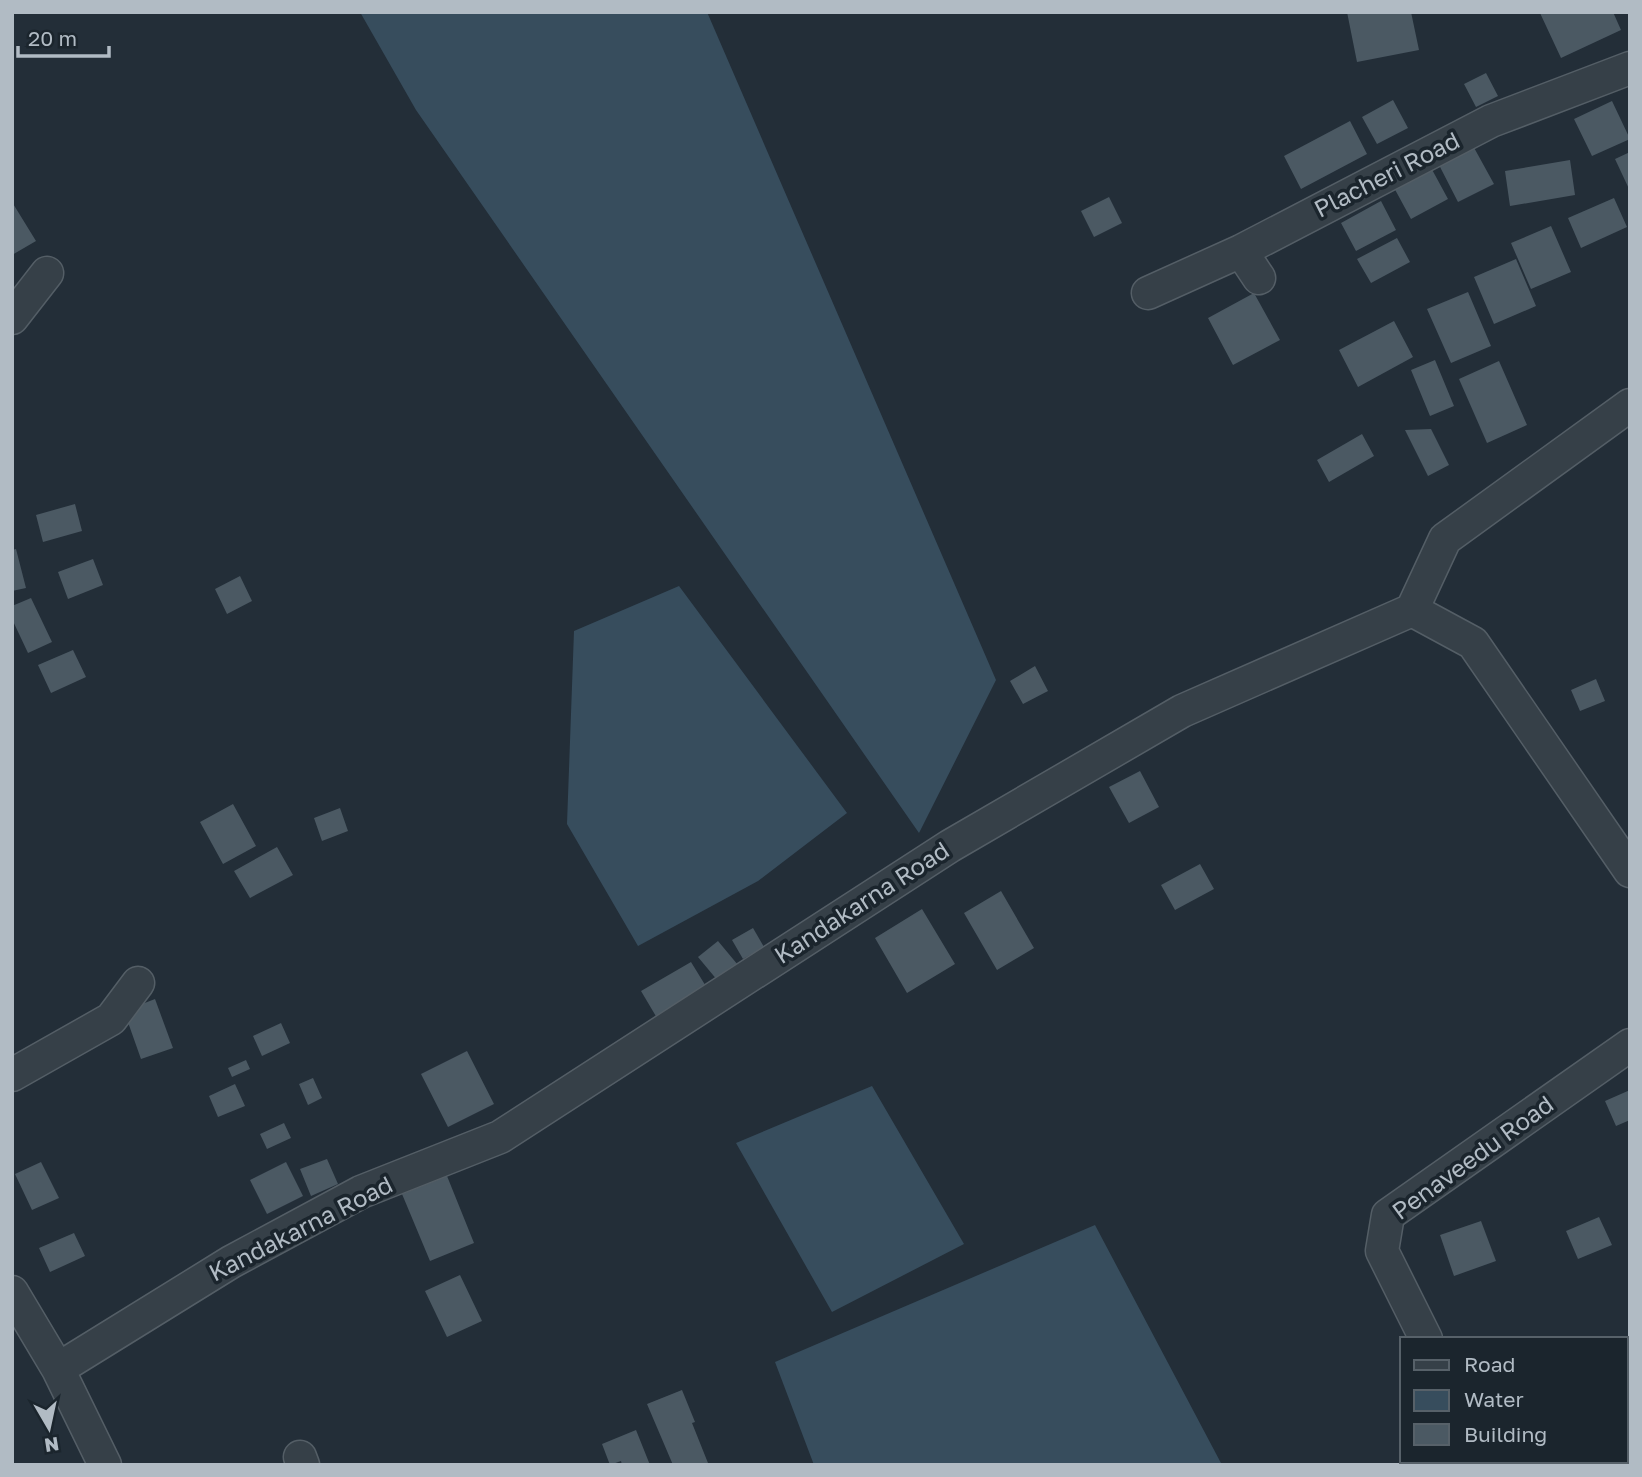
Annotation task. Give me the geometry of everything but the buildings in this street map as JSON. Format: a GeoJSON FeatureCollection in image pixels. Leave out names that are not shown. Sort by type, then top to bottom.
{"type":"FeatureCollection","features":[{"type":"Feature","properties":{"kind":"street","name":"Placheri Road"},"geometry":{"type":"LineString","coordinates":[[1147,293],[1241,251],[1491,121],[1630,68]]}},
{"type":"Feature","properties":{"kind":"street"},"geometry":{"type":"LineString","coordinates":[[1241,251],[1259,278]]}},
{"type":"Feature","properties":{"kind":"street"},"geometry":{"type":"LineString","coordinates":[[12,318],[47,273]]}},
{"type":"Feature","properties":{"kind":"street"},"geometry":{"type":"LineString","coordinates":[[1630,405],[1445,538],[1412,610],[1473,643],[1630,871]]}},
{"type":"Feature","properties":{"kind":"street","name":"Kandakarna Road"},"geometry":{"type":"LineString","coordinates":[[58,1369],[231,1262],[361,1192],[500,1137],[950,846],[1182,711],[1412,610]]}},
{"type":"Feature","properties":{"kind":"street"},"geometry":{"type":"LineString","coordinates":[[12,1075],[111,1019],[138,983]]}},
{"type":"Feature","properties":{"kind":"street","name":"Penaveedu Road"},"geometry":{"type":"LineString","coordinates":[[1425,1337],[1382,1251],[1388,1215],[1630,1045]]}},
{"type":"Feature","properties":{"kind":"street"},"geometry":{"type":"LineString","coordinates":[[12,1292],[58,1369],[104,1465]]}},
{"type":"Feature","properties":{"kind":"water"},"geometry":{"type":"Polygon","coordinates":[[[360,12],[707,12],[996,680],[919,833],[416,110],[360,12]]]}},
{"type":"Feature","properties":{"kind":"water"},"geometry":{"type":"Polygon","coordinates":[[[679,586],[847,813],[758,881],[638,946],[567,824],[574,631],[679,586]]]}},
{"type":"Feature","properties":{"kind":"water"},"geometry":{"type":"Polygon","coordinates":[[[872,1086],[964,1244],[832,1312],[736,1143],[872,1086]]]}},
{"type":"Feature","properties":{"kind":"water"},"geometry":{"type":"Polygon","coordinates":[[[1095,1225],[1222,1465],[814,1465],[775,1362],[1095,1225]]]}}]}
